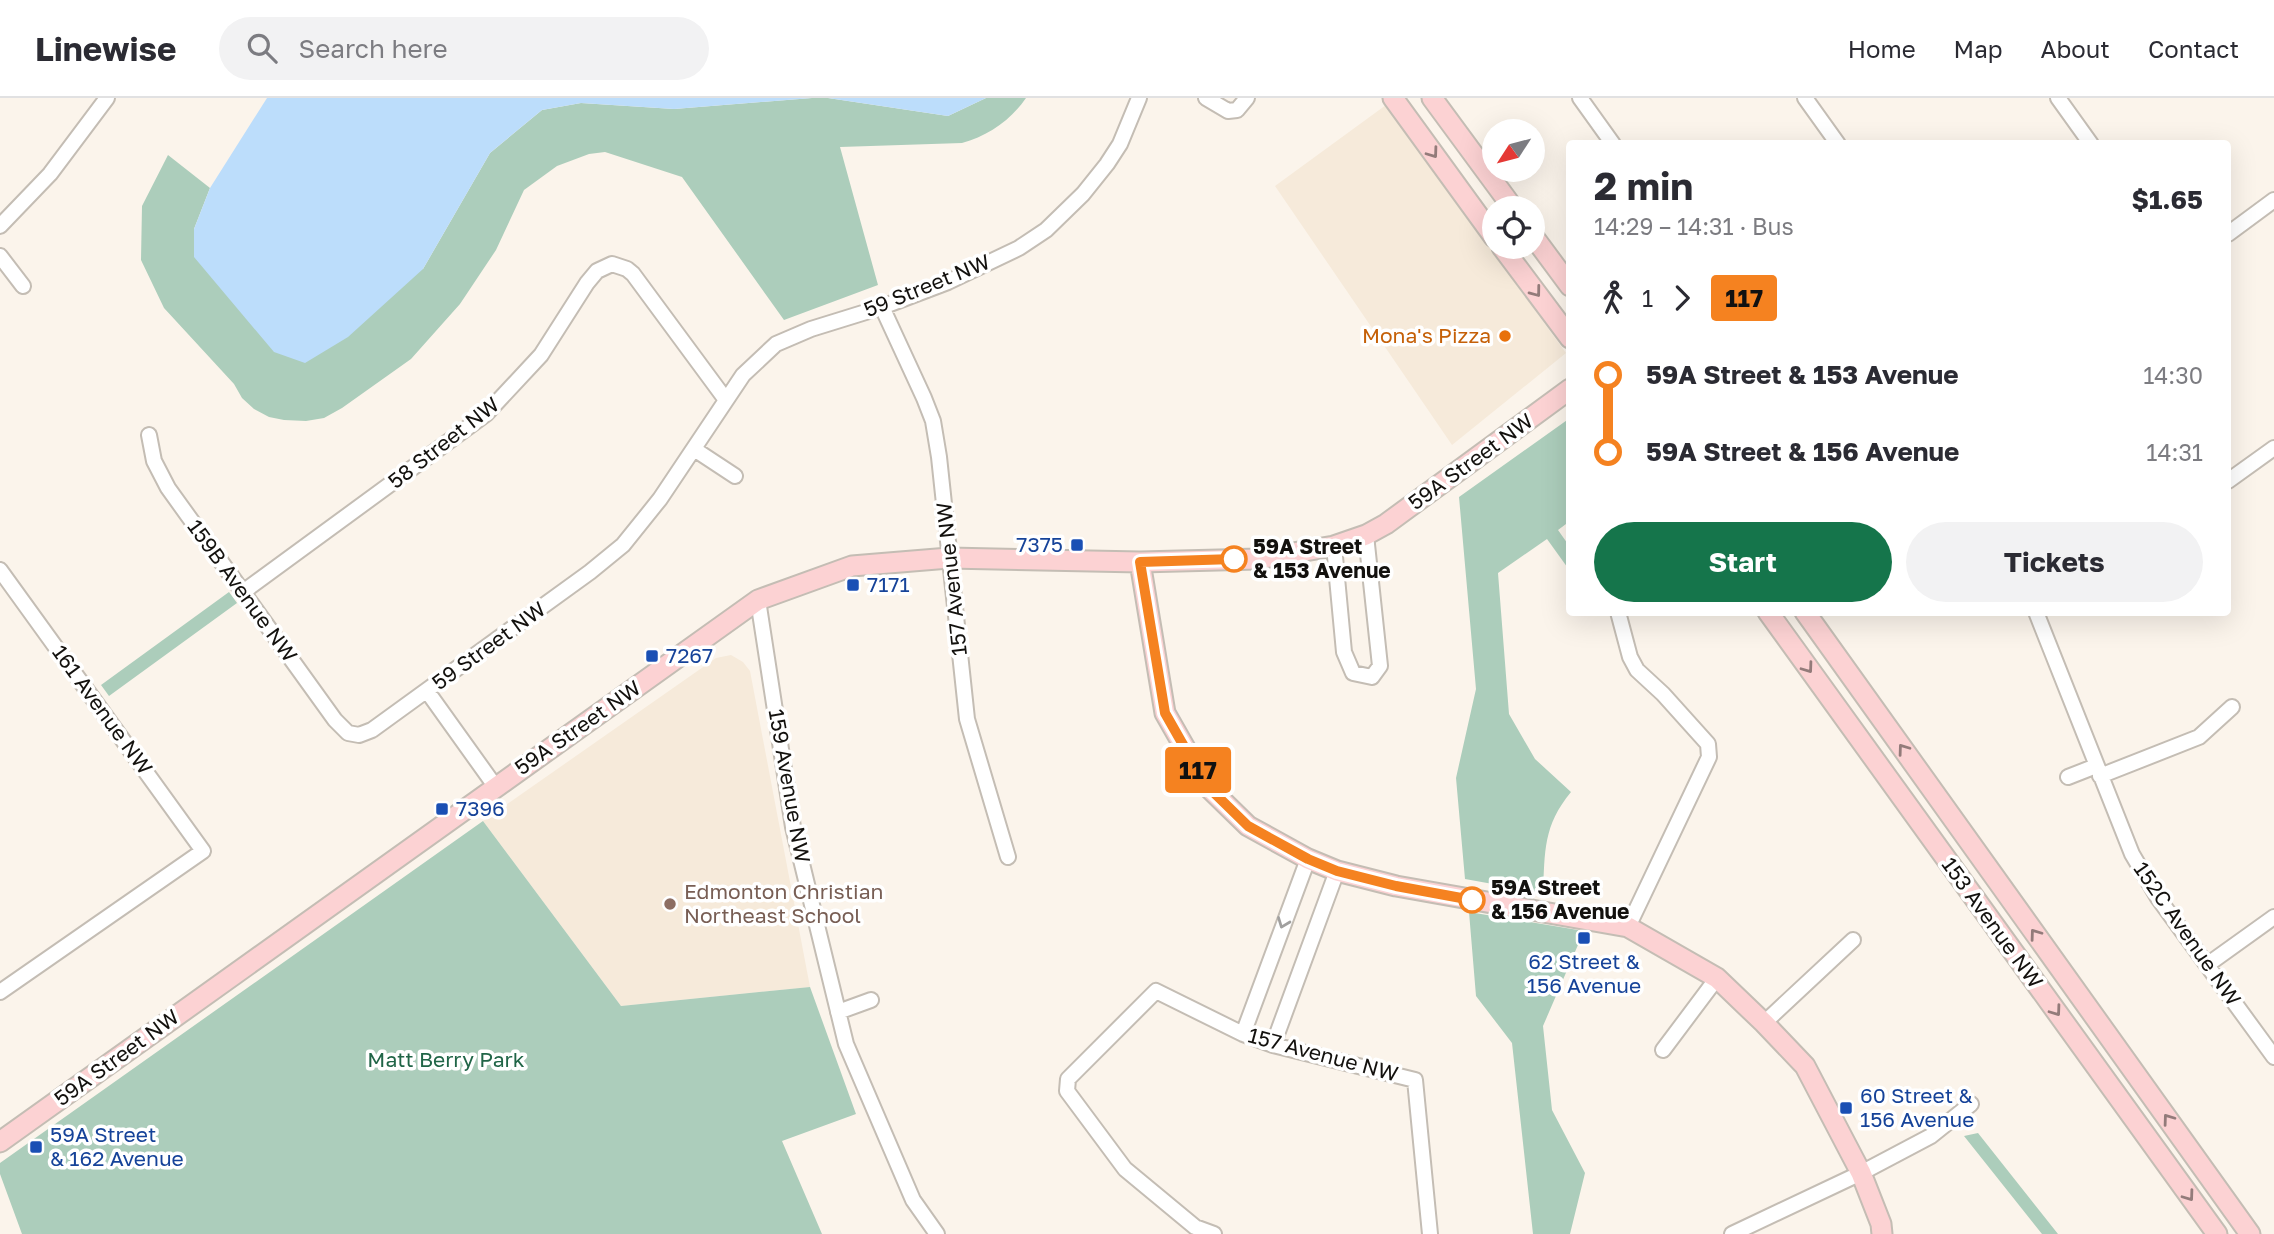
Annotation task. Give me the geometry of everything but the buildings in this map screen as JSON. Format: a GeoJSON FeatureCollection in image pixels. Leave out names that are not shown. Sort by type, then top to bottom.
{"type":"FeatureCollection","features":[{"type":"Feature","properties":{"kind":"street"},"geometry":{"type":"LineString","coordinates":[[0,226],[50,174],[107,98]]}},
{"type":"Feature","properties":{"kind":"street","name":"59 Street NW"},"geometry":{"type":"LineString","coordinates":[[355,735],[372,730],[623,545],[645,521],[753,363],[776,344],[811,329],[882,307],[948,282],[1019,248],[1046,230],[1083,194],[1107,164],[1120,144],[1139,98]]}},
{"type":"Feature","properties":{"kind":"street"},"geometry":{"type":"LineString","coordinates":[[1206,98],[1228,111],[1237,110],[1247,98]]}},
{"type":"Feature","properties":{"kind":"street"},"geometry":{"type":"LineString","coordinates":[[1393,98],[1482,220]]}},
{"type":"Feature","properties":{"kind":"street"},"geometry":{"type":"LineString","coordinates":[[1432,98],[1504,196]]}},
{"type":"Feature","properties":{"kind":"street"},"geometry":{"type":"LineString","coordinates":[[1580,98],[1610,140]]}},
{"type":"Feature","properties":{"kind":"street"},"geometry":{"type":"LineString","coordinates":[[1805,98],[1835,140]]}},
{"type":"Feature","properties":{"kind":"street"},"geometry":{"type":"LineString","coordinates":[[2058,98],[2088,140]]}},
{"type":"Feature","properties":{"kind":"street"},"geometry":{"type":"LineString","coordinates":[[2231,232],[2274,200]]}},
{"type":"Feature","properties":{"kind":"street"},"geometry":{"type":"LineString","coordinates":[[1545,252],[1566,281]]}},
{"type":"Feature","properties":{"kind":"street"},"geometry":{"type":"LineString","coordinates":[[0,256],[23,286]]}},
{"type":"Feature","properties":{"kind":"street"},"geometry":{"type":"LineString","coordinates":[[1511,259],[1566,333]]}},
{"type":"Feature","properties":{"kind":"street","name":"58 Street NW"},"geometry":{"type":"LineString","coordinates":[[243,592],[486,414],[541,355],[590,277],[602,267],[612,264],[633,274],[726,400]]}},
{"type":"Feature","properties":{"kind":"street","name":"157 Avenue NW"},"geometry":{"type":"LineString","coordinates":[[882,307],[933,421],[967,719],[1008,857]]}},
{"type":"Feature","properties":{"kind":"street","name":"59A Street NW"},"geometry":{"type":"LineString","coordinates":[[0,1142],[758,600],[852,566],[948,558],[1140,562],[1258,559],[1334,546],[1366,535],[1386,524],[1566,392]]}},
{"type":"Feature","properties":{"kind":"street","name":"159B Avenue NW"},"geometry":{"type":"LineString","coordinates":[[149,435],[154,461],[168,488],[335,720],[348,733],[355,735]]}},
{"type":"Feature","properties":{"kind":"street"},"geometry":{"type":"LineString","coordinates":[[2231,479],[2274,448]]}},
{"type":"Feature","properties":{"kind":"street"},"geometry":{"type":"LineString","coordinates":[[694,449],[735,476]]}},
{"type":"Feature","properties":{"kind":"street"},"geometry":{"type":"LineString","coordinates":[[1334,546],[1344,652],[1353,673],[1372,677],[1380,666],[1366,535]]}},
{"type":"Feature","properties":{"kind":"street"},"geometry":{"type":"LineString","coordinates":[[1140,562],[1165,713],[1206,785],[1248,826],[1308,859],[1337,871],[1396,886],[1628,928],[1717,978],[1805,1066],[1861,1173],[1881,1224],[1882,1234]]}},
{"type":"Feature","properties":{"kind":"street","name":"161 Avenue NW"},"geometry":{"type":"LineString","coordinates":[[0,570],[203,851],[0,992]]}},
{"type":"Feature","properties":{"kind":"street","name":"159 Avenue NW"},"geometry":{"type":"LineString","coordinates":[[758,600],[793,827],[846,1044],[913,1200],[937,1234]]}},
{"type":"Feature","properties":{"kind":"street"},"geometry":{"type":"LineString","coordinates":[[1619,616],[1630,657],[1637,670],[1709,744],[1706,765],[1628,928]]}},
{"type":"Feature","properties":{"kind":"street","name":"153 Avenue NW"},"geometry":{"type":"LineString","coordinates":[[1771,616],[2217,1234]]}},
{"type":"Feature","properties":{"kind":"street","name":"153 Avenue NW"},"geometry":{"type":"LineString","coordinates":[[1808,616],[2250,1234]]}},
{"type":"Feature","properties":{"kind":"street","name":"152C Avenue NW"},"geometry":{"type":"LineString","coordinates":[[2038,616],[2138,865],[2158,898],[2274,1057]]}},
{"type":"Feature","properties":{"kind":"street"},"geometry":{"type":"LineString","coordinates":[[427,691],[495,786]]}},
{"type":"Feature","properties":{"kind":"street"},"geometry":{"type":"LineString","coordinates":[[2068,777],[2098,771],[2199,737],[2232,707]]}},
{"type":"Feature","properties":{"kind":"street"},"geometry":{"type":"LineString","coordinates":[[1243,1034],[1308,859]]}},
{"type":"Feature","properties":{"kind":"street"},"geometry":{"type":"LineString","coordinates":[[1273,1045],[1337,871]]}},
{"type":"Feature","properties":{"kind":"street"},"geometry":{"type":"LineString","coordinates":[[2207,965],[2274,917]]}},
{"type":"Feature","properties":{"kind":"street"},"geometry":{"type":"LineString","coordinates":[[1764,1023],[1853,940]]}},
{"type":"Feature","properties":{"kind":"street"},"geometry":{"type":"LineString","coordinates":[[1663,1051],[1717,978]]}},
{"type":"Feature","properties":{"kind":"street","name":"157 Avenue NW"},"geometry":{"type":"LineString","coordinates":[[1214,1234],[1195,1227],[1125,1169],[1067,1091],[1069,1079],[1156,991],[1243,1034],[1273,1045],[1415,1080],[1430,1234]]}},
{"type":"Feature","properties":{"kind":"street"},"geometry":{"type":"LineString","coordinates":[[838,1012],[872,1000]]}},
{"type":"Feature","properties":{"kind":"street"},"geometry":{"type":"LineString","coordinates":[[1732,1234],[1861,1173],[1931,1136],[1971,1104]]}},
{"type":"Feature","properties":{"kind":"shaded area"},"geometry":{"type":"Polygon","coordinates":[[[1386,105],[1482,237],[1482,259],[1498,259],[1566,353],[1452,445],[1275,186],[1386,105]]]}},
{"type":"Feature","properties":{"kind":"shaded area","name":"Edmonton Christian Northeast School"},"geometry":{"type":"Polygon","coordinates":[[[731,655],[743,662],[750,671],[810,987],[621,1006],[483,821],[716,658],[731,655]]]}},
{"type":"Feature","properties":{"kind":"green space"},"geometry":{"type":"Polygon","coordinates":[[[812,98],[948,116],[986,98],[1026,98],[998,126],[962,143],[840,147],[878,285],[784,320],[682,177],[605,152],[589,154],[557,166],[524,190],[496,250],[460,304],[411,359],[324,418],[284,420],[269,417],[254,409],[164,308],[141,260],[142,206],[168,155],[210,188],[194,229],[423,269],[490,153],[542,110],[581,103],[674,109],[812,98]]]}},
{"type":"Feature","properties":{"kind":"green space"},"geometry":{"type":"Polygon","coordinates":[[[1566,421],[1566,524],[1558,530],[1566,541],[1566,565],[1547,539],[1498,573],[1509,714],[1535,759],[1571,792],[1550,828],[1545,852],[1543,893],[1465,879],[1456,778],[1476,689],[1459,497],[1566,421]]]}},
{"type":"Feature","properties":{"kind":"green space"},"geometry":{"type":"Polygon","coordinates":[[[229,592],[237,603],[109,696],[101,685],[229,592]]]}},
{"type":"Feature","properties":{"kind":"green space","name":"Matt Berry Park"},"geometry":{"type":"Polygon","coordinates":[[[483,821],[621,1006],[810,987],[856,1114],[782,1141],[822,1234],[22,1234],[0,1174],[0,1163],[483,821]]]}},
{"type":"Feature","properties":{"kind":"green space"},"geometry":{"type":"Polygon","coordinates":[[[1469,912],[1584,931],[1543,1026],[1552,1110],[1585,1173],[1570,1234],[1533,1234],[1512,1043],[1476,996],[1469,912]]]}},
{"type":"Feature","properties":{"kind":"green space"},"geometry":{"type":"Polygon","coordinates":[[[1978,1133],[2058,1234],[2042,1234],[1964,1136],[1978,1133]]]}},
{"type":"Feature","properties":{"kind":"water"},"geometry":{"type":"Polygon","coordinates":[[[267,98],[812,98],[674,109],[581,103],[542,110],[490,153],[423,269],[348,337],[305,363],[274,352],[194,257],[194,229],[210,188],[267,98]]]}},
{"type":"Feature","properties":{"kind":"water"},"geometry":{"type":"Polygon","coordinates":[[[828,98],[986,98],[948,116],[828,98]]]}},
{"type":"Feature","properties":{"kind":"bus line","name":"117"},"geometry":{"type":"LineString","coordinates":[[1234,559],[1140,562],[1165,713],[1206,785],[1248,826],[1308,859],[1337,871],[1396,886],[1472,900]]}},
{"type":"Feature","properties":{"kind":"place","name":"Mona's Pizza"},"geometry":{"type":"Point","coordinates":[1505,336]}},
{"type":"Feature","properties":{"kind":"place","name":"7375"},"geometry":{"type":"Point","coordinates":[1077,545]}},
{"type":"Feature","properties":{"kind":"place","name":"59A Street & 153 Avenue"},"geometry":{"type":"Point","coordinates":[1234,559]}},
{"type":"Feature","properties":{"kind":"place","name":"7171"},"geometry":{"type":"Point","coordinates":[853,585]}},
{"type":"Feature","properties":{"kind":"place","name":"7267"},"geometry":{"type":"Point","coordinates":[652,656]}},
{"type":"Feature","properties":{"kind":"place","name":"7396"},"geometry":{"type":"Point","coordinates":[442,809]}},
{"type":"Feature","properties":{"kind":"place","name":"59A Street & 156 Avenue"},"geometry":{"type":"Point","coordinates":[1472,900]}},
{"type":"Feature","properties":{"kind":"place","name":"Edmonton Christian Northeast School"},"geometry":{"type":"Point","coordinates":[670,904]}},
{"type":"Feature","properties":{"kind":"place","name":"62 Street & 156 Avenue"},"geometry":{"type":"Point","coordinates":[1584,938]}},
{"type":"Feature","properties":{"kind":"place","name":"60 Street & 156 Avenue"},"geometry":{"type":"Point","coordinates":[1846,1108]}},
{"type":"Feature","properties":{"kind":"place","name":"59A Street & 162 Avenue"},"geometry":{"type":"Point","coordinates":[36,1147]}}]}
